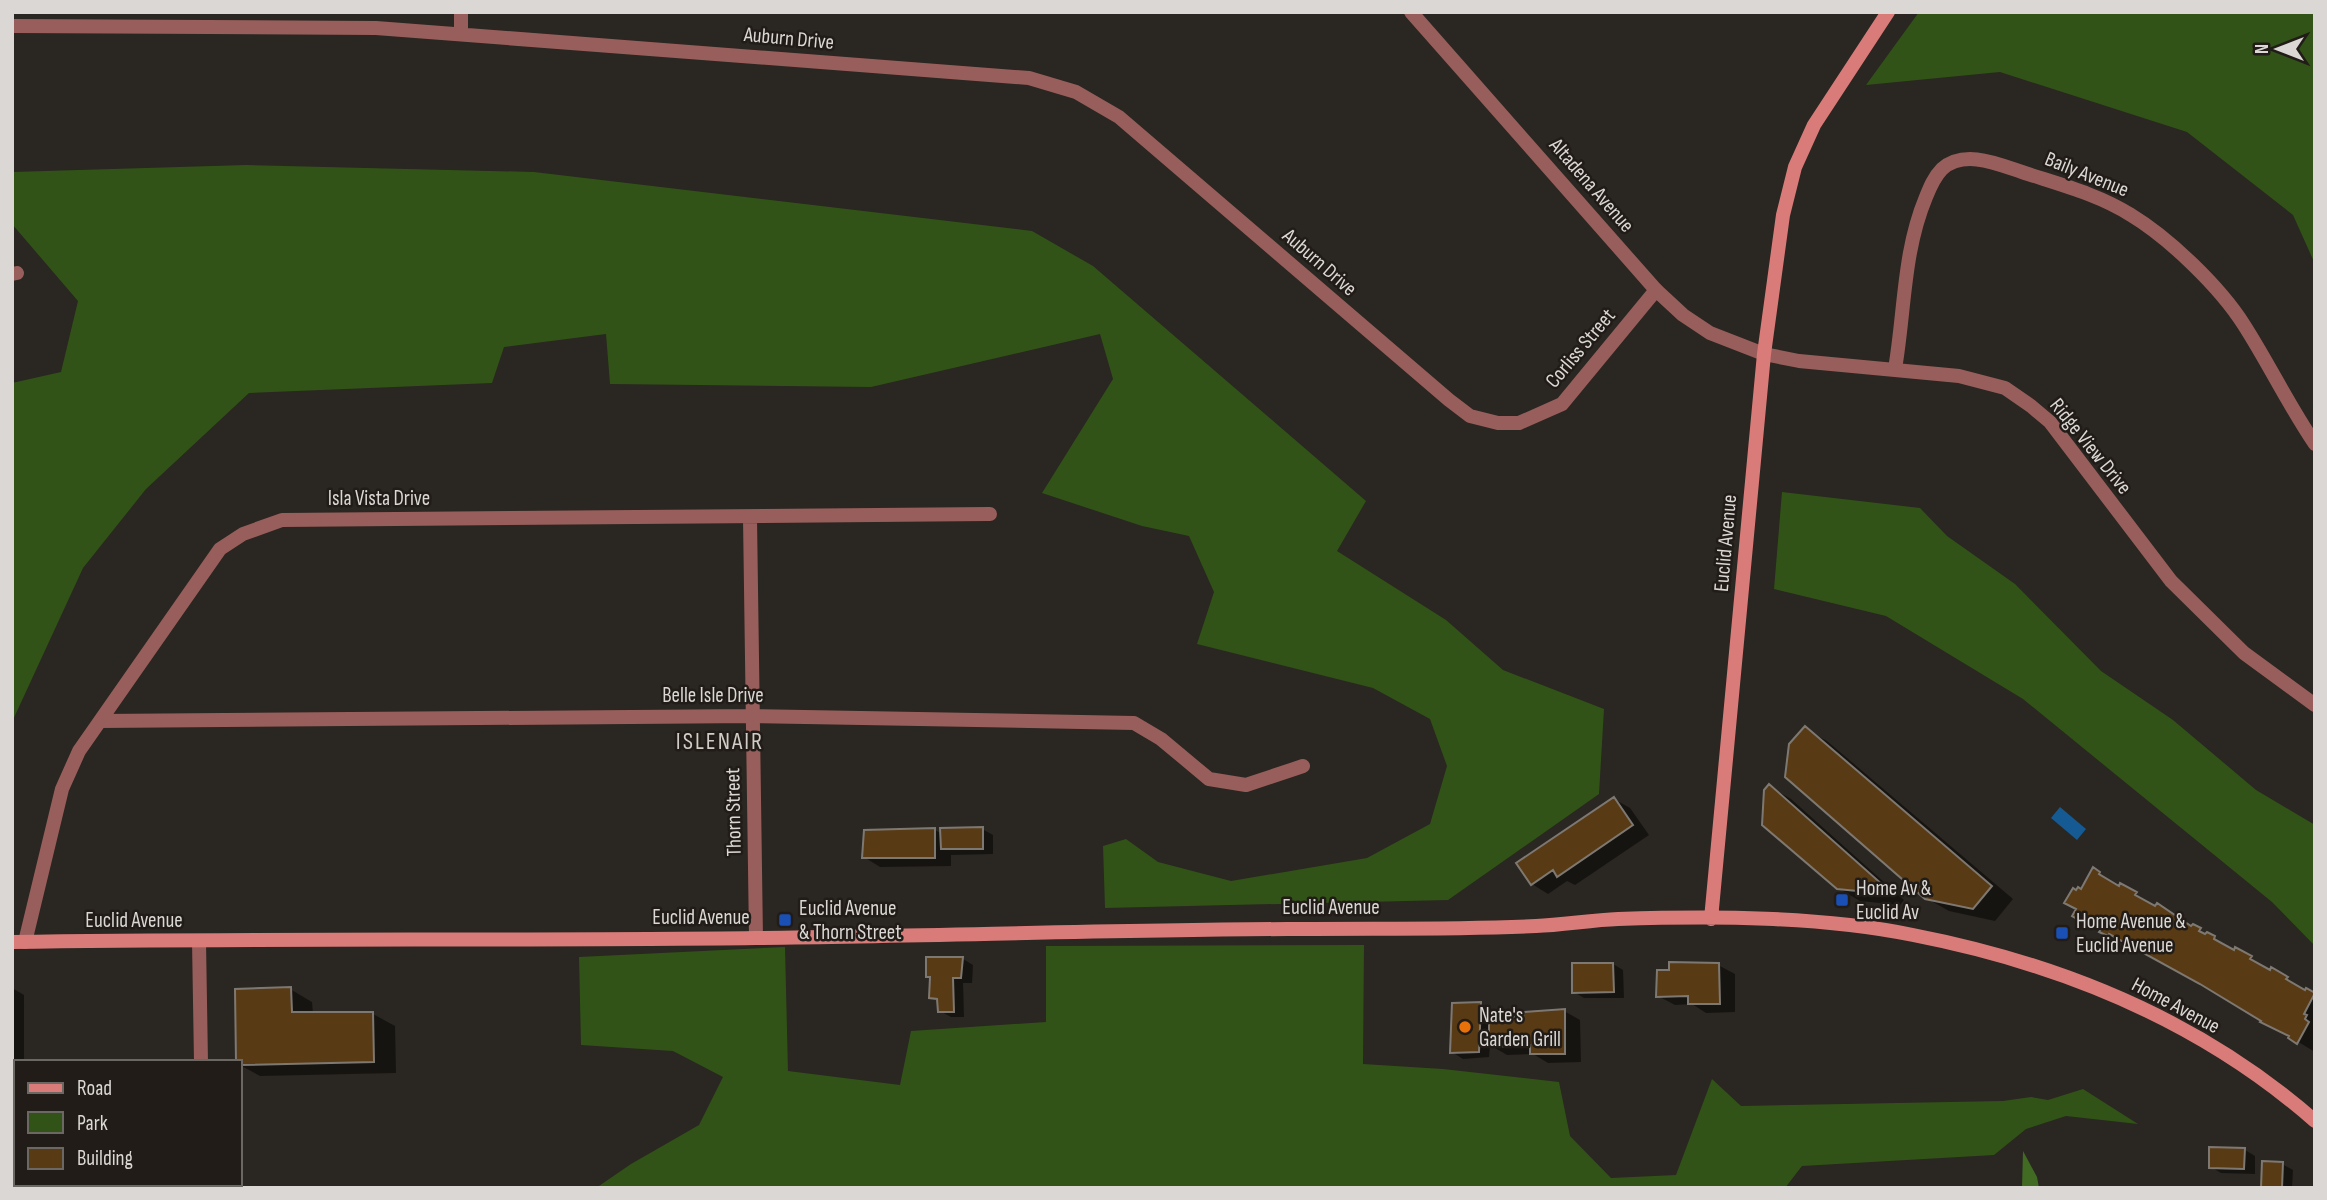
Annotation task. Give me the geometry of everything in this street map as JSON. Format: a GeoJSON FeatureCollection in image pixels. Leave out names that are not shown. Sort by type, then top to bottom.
{"type":"FeatureCollection","features":[{"type":"Feature","properties":{"kind":"main road","name":"Euclid Avenue"},"geometry":{"type":"LineString","coordinates":[[19,942],[756,938],[1173,930],[1468,928],[1541,926],[1613,919],[1712,919],[1764,354],[1783,215],[1795,167],[1814,125],[1888,12]]}},
{"type":"Feature","properties":{"kind":"main road","name":"Home Avenue"},"geometry":{"type":"LineString","coordinates":[[1712,919],[1839,925],[1910,934],[2056,971],[2158,1014],[2234,1060],[2315,1121]]}},
{"type":"Feature","properties":{"kind":"street"},"geometry":{"type":"LineString","coordinates":[[461,12],[461,33]]}},
{"type":"Feature","properties":{"kind":"street","name":"Altadena Avenue"},"geometry":{"type":"LineString","coordinates":[[1411,12],[1656,290],[1683,315],[1710,333],[1764,354]]}},
{"type":"Feature","properties":{"kind":"street","name":"Auburn Drive"},"geometry":{"type":"LineString","coordinates":[[12,26],[376,28],[1029,78],[1076,92],[1119,117],[1448,400]]}},
{"type":"Feature","properties":{"kind":"street","name":"Baily Avenue"},"geometry":{"type":"LineString","coordinates":[[1895,369],[1907,260],[1918,215],[1932,183],[1942,169],[1956,160],[1976,159],[1996,163],[2092,196],[2131,215],[2173,247],[2213,285],[2243,323],[2315,444]]}},
{"type":"Feature","properties":{"kind":"street","name":"Corliss Street"},"geometry":{"type":"LineString","coordinates":[[1448,400],[1470,415],[1498,423],[1519,423],[1562,404],[1656,290]]}},
{"type":"Feature","properties":{"kind":"street","name":"Ridge View Drive"},"geometry":{"type":"LineString","coordinates":[[1764,354],[1799,361],[1959,376],[2005,388],[2050,422],[2171,581],[2244,653],[2315,705]]}},
{"type":"Feature","properties":{"kind":"street","name":"Isla Vista Drive"},"geometry":{"type":"LineString","coordinates":[[19,942],[62,789],[79,751],[220,549],[243,534],[282,520],[990,514]]}},
{"type":"Feature","properties":{"kind":"street","name":"Thorn Street"},"geometry":{"type":"LineString","coordinates":[[750,518],[756,938]]}},
{"type":"Feature","properties":{"kind":"street","name":"Belle Isle Drive"},"geometry":{"type":"LineString","coordinates":[[100,721],[754,716],[1134,723],[1161,739],[1209,779],[1246,785],[1303,766]]}},
{"type":"Feature","properties":{"kind":"street"},"geometry":{"type":"LineString","coordinates":[[199,941],[201,1060]]}},
{"type":"Feature","properties":{"kind":"green space"},"geometry":{"type":"Polygon","coordinates":[[[1919,12],[2315,12],[2315,264],[2293,215],[2187,132],[2000,72],[1866,85],[1919,12]]]}},
{"type":"Feature","properties":{"kind":"green space"},"geometry":{"type":"Polygon","coordinates":[[[246,165],[534,172],[1032,231],[1093,266],[1366,501],[1337,551],[1446,620],[1503,670],[1604,709],[1599,794],[1448,900],[1105,908],[1103,846],[1126,839],[1158,862],[1231,881],[1367,858],[1430,824],[1447,766],[1430,719],[1373,688],[1197,644],[1214,592],[1189,536],[1142,526],[1042,493],[1113,379],[1100,334],[871,387],[610,384],[606,334],[504,347],[492,383],[249,393],[146,489],[83,568],[12,722],[12,383],[61,372],[78,301],[12,224],[12,172],[246,165]]]}},
{"type":"Feature","properties":{"kind":"green space"},"geometry":{"type":"Polygon","coordinates":[[[1782,492],[1920,508],[1947,536],[2015,584],[2101,671],[2173,720],[2256,790],[2315,825],[2315,946],[2272,902],[2023,699],[1886,616],[1774,589],[1782,492]]]}},
{"type":"Feature","properties":{"kind":"green space"},"geometry":{"type":"Polygon","coordinates":[[[1364,945],[1363,1064],[1443,1069],[1559,1082],[1570,1136],[1611,1178],[1676,1175],[1712,1079],[1741,1106],[2003,1101],[2031,1097],[2048,1100],[2083,1089],[2138,1124],[2066,1116],[2026,1129],[1994,1155],[1802,1166],[1785,1188],[596,1188],[631,1164],[699,1125],[723,1077],[673,1051],[581,1045],[579,957],[785,947],[788,1071],[900,1085],[911,1031],[1046,1022],[1046,946],[1364,945]]]}},
{"type":"Feature","properties":{"kind":"green space"},"geometry":{"type":"Polygon","coordinates":[[[2023,1151],[2037,1177],[2039,1188],[2022,1188],[2023,1151]]]}},
{"type":"Feature","properties":{"kind":"water"},"geometry":{"type":"Polygon","coordinates":[[[2060,807],[2086,829],[2077,840],[2051,818],[2060,807]]]}},
{"type":"Feature","properties":{"kind":"building"},"geometry":{"type":"Polygon","coordinates":[[[1805,726],[1992,886],[1973,909],[1925,899],[1785,777],[1789,744],[1805,726]]]}},
{"type":"Feature","properties":{"kind":"building"},"geometry":{"type":"Polygon","coordinates":[[[1769,784],[1884,886],[1878,893],[1837,889],[1762,825],[1764,790],[1769,784]]]}},
{"type":"Feature","properties":{"kind":"building"},"geometry":{"type":"Polygon","coordinates":[[[1614,797],[1633,825],[1557,877],[1553,870],[1531,885],[1516,863],[1614,797]]]}},
{"type":"Feature","properties":{"kind":"building"},"geometry":{"type":"Polygon","coordinates":[[[983,827],[983,849],[941,849],[940,828],[983,827]]]}},
{"type":"Feature","properties":{"kind":"building"},"geometry":{"type":"Polygon","coordinates":[[[935,828],[935,858],[862,858],[864,830],[935,828]]]}},
{"type":"Feature","properties":{"kind":"building"},"geometry":{"type":"Polygon","coordinates":[[[2093,867],[2099,874],[2119,886],[2120,883],[2137,892],[2135,895],[2155,906],[2157,903],[2191,926],[2193,924],[2201,928],[2199,931],[2215,936],[2214,939],[2252,956],[2250,959],[2270,970],[2271,967],[2288,977],[2286,979],[2315,993],[2304,1014],[2309,1022],[2297,1044],[2288,1038],[2289,1036],[2260,1022],[2200,984],[2109,934],[2108,936],[2099,932],[2101,929],[2072,916],[2076,909],[2064,903],[2073,888],[2081,889],[2093,867]]]}},
{"type":"Feature","properties":{"kind":"building"},"geometry":{"type":"Polygon","coordinates":[[[926,957],[963,957],[961,978],[953,978],[954,1012],[938,1012],[937,999],[929,998],[930,977],[926,977],[926,957]]]}},
{"type":"Feature","properties":{"kind":"building"},"geometry":{"type":"Polygon","coordinates":[[[1669,962],[1719,963],[1720,1004],[1688,1004],[1688,996],[1656,997],[1657,970],[1669,970],[1669,962]]]}},
{"type":"Feature","properties":{"kind":"building"},"geometry":{"type":"Polygon","coordinates":[[[1572,963],[1613,963],[1614,992],[1572,993],[1572,963]]]}},
{"type":"Feature","properties":{"kind":"building"},"geometry":{"type":"Polygon","coordinates":[[[291,987],[292,1012],[373,1012],[374,1062],[242,1065],[242,1060],[236,1060],[235,989],[291,987]]]}},
{"type":"Feature","properties":{"kind":"building","name":"Nate's Garden Grill"},"geometry":{"type":"Polygon","coordinates":[[[1481,1002],[1479,1052],[1450,1053],[1452,1003],[1481,1002]]]}},
{"type":"Feature","properties":{"kind":"building"},"geometry":{"type":"Polygon","coordinates":[[[1565,1009],[1565,1054],[1530,1054],[1530,1045],[1489,1047],[1489,1018],[1523,1017],[1524,1012],[1565,1009]]]}},
{"type":"Feature","properties":{"kind":"building"},"geometry":{"type":"Polygon","coordinates":[[[2209,1147],[2245,1148],[2244,1169],[2209,1168],[2209,1147]]]}},
{"type":"Feature","properties":{"kind":"building"},"geometry":{"type":"Polygon","coordinates":[[[2262,1161],[2283,1162],[2282,1188],[2261,1188],[2262,1161]]]}},
{"type":"Feature","properties":{"kind":"place","name":"Home Av & Euclid Av"},"geometry":{"type":"Point","coordinates":[1842,900]}},
{"type":"Feature","properties":{"kind":"place","name":"Euclid Avenue & Thorn Street"},"geometry":{"type":"Point","coordinates":[785,920]}},
{"type":"Feature","properties":{"kind":"place","name":"Home Avenue & Euclid Avenue"},"geometry":{"type":"Point","coordinates":[2062,933]}},
{"type":"Feature","properties":{"kind":"place","name":"Nate's Garden Grill"},"geometry":{"type":"Point","coordinates":[1465,1027]}},
{"type":"Feature","properties":{"kind":"district","name":"ISLENAIR"},"geometry":{"type":"Point","coordinates":[720,741]}}]}
